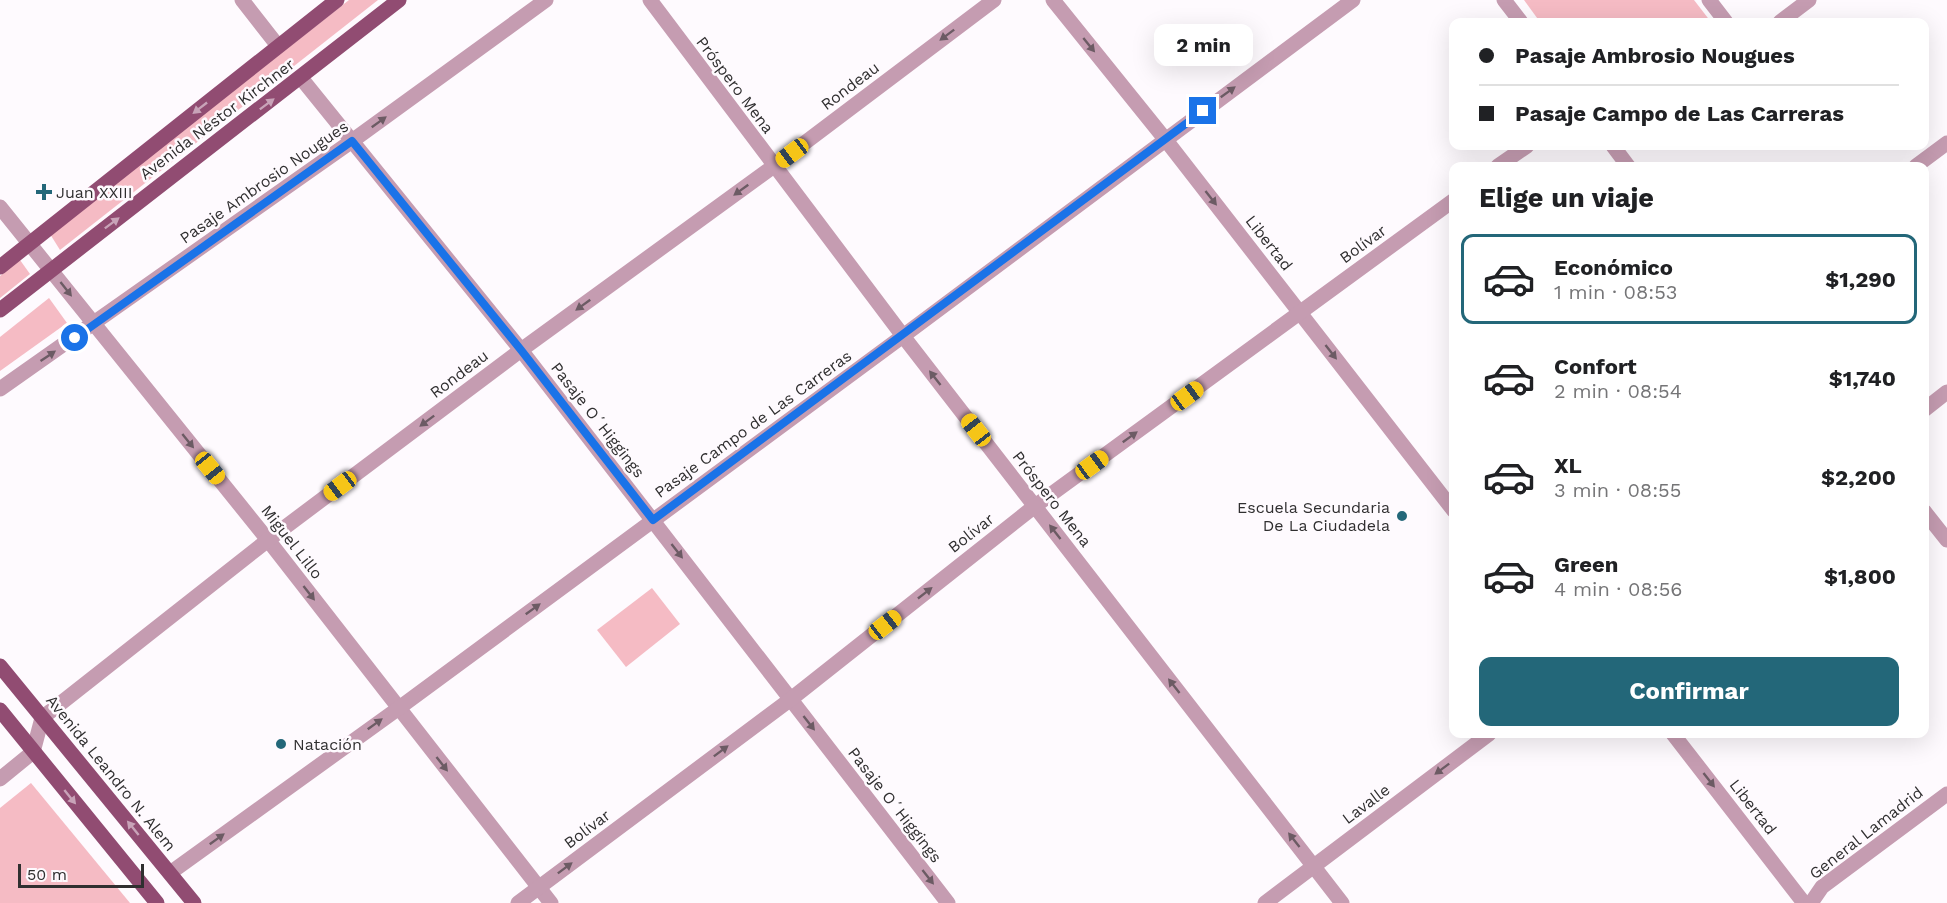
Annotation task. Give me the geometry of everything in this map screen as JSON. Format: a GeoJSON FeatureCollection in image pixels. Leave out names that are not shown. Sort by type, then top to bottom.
{"type":"FeatureCollection","features":[{"type":"Feature","properties":{"kind":"main road","name":"Avenida Néstor Kirchner"},"geometry":{"type":"LineString","coordinates":[[0,267],[337,0]]}},
{"type":"Feature","properties":{"kind":"main road","name":"Avenida Néstor Kirchner"},"geometry":{"type":"LineString","coordinates":[[0,310],[399,0]]}},
{"type":"Feature","properties":{"kind":"main road","name":"Avenida Leandro N. Alem"},"geometry":{"type":"LineString","coordinates":[[0,666],[194,903]]}},
{"type":"Feature","properties":{"kind":"main road"},"geometry":{"type":"LineString","coordinates":[[0,710],[157,903]]}},
{"type":"Feature","properties":{"kind":"street"},"geometry":{"type":"LineString","coordinates":[[242,0],[278,46]]}},
{"type":"Feature","properties":{"kind":"street","name":"Pasaje Ambrosio Nougues"},"geometry":{"type":"LineString","coordinates":[[0,389],[352,141],[546,0]]}},
{"type":"Feature","properties":{"kind":"street","name":"Próspero Mena"},"geometry":{"type":"LineString","coordinates":[[650,0],[903,336],[1342,903]]}},
{"type":"Feature","properties":{"kind":"street","name":"Rondeau"},"geometry":{"type":"LineString","coordinates":[[42,718],[268,540],[521,350],[774,166],[994,0]]}},
{"type":"Feature","properties":{"kind":"street","name":"Libertad"},"geometry":{"type":"LineString","coordinates":[[1053,0],[1165,139],[1449,505]]}},
{"type":"Feature","properties":{"kind":"street","name":"Pasaje Campo de Las Carreras"},"geometry":{"type":"LineString","coordinates":[[170,873],[399,708],[1353,0]]}},
{"type":"Feature","properties":{"kind":"street"},"geometry":{"type":"LineString","coordinates":[[1504,0],[1518,18]]}},
{"type":"Feature","properties":{"kind":"street"},"geometry":{"type":"LineString","coordinates":[[1709,0],[1723,18]]}},
{"type":"Feature","properties":{"kind":"street"},"geometry":{"type":"LineString","coordinates":[[1785,18],[1809,0]]}},
{"type":"Feature","properties":{"kind":"street","name":"Pasaje O´Higgings"},"geometry":{"type":"LineString","coordinates":[[301,78],[521,350],[948,903]]}},
{"type":"Feature","properties":{"kind":"street"},"geometry":{"type":"LineString","coordinates":[[1922,162],[1947,144]]}},
{"type":"Feature","properties":{"kind":"street"},"geometry":{"type":"LineString","coordinates":[[1504,162],[1521,150]]}},
{"type":"Feature","properties":{"kind":"street","name":"Bolívar"},"geometry":{"type":"LineString","coordinates":[[518,903],[791,699],[1035,506],[1449,204]]}},
{"type":"Feature","properties":{"kind":"street","name":"Miguel Lillo"},"geometry":{"type":"LineString","coordinates":[[0,207],[268,540],[551,903]]}},
{"type":"Feature","properties":{"kind":"street"},"geometry":{"type":"LineString","coordinates":[[1929,406],[1947,392]]}},
{"type":"Feature","properties":{"kind":"street"},"geometry":{"type":"LineString","coordinates":[[1929,517],[1947,540]]}},
{"type":"Feature","properties":{"kind":"street"},"geometry":{"type":"LineString","coordinates":[[0,779],[33,752],[42,718]]}},
{"type":"Feature","properties":{"kind":"street","name":"Lavalle"},"geometry":{"type":"LineString","coordinates":[[1265,903],[1484,738]]}},
{"type":"Feature","properties":{"kind":"street","name":"Libertad"},"geometry":{"type":"LineString","coordinates":[[1677,738],[1804,903]]}},
{"type":"Feature","properties":{"kind":"street","name":"General Lamadrid"},"geometry":{"type":"LineString","coordinates":[[1811,903],[1822,887],[1947,794]]}},
{"type":"Feature","properties":{"kind":"shaded area"},"geometry":{"type":"Polygon","coordinates":[[[349,0],[378,0],[60,250],[50,234],[349,0]]]}},
{"type":"Feature","properties":{"kind":"shaded area"},"geometry":{"type":"Polygon","coordinates":[[[1524,0],[1694,0],[1708,18],[1537,18],[1524,0]]]}},
{"type":"Feature","properties":{"kind":"shaded area"},"geometry":{"type":"Polygon","coordinates":[[[20,260],[30,274],[0,298],[0,276],[20,260]]]}},
{"type":"Feature","properties":{"kind":"shaded area"},"geometry":{"type":"Polygon","coordinates":[[[49,298],[67,323],[0,371],[0,337],[49,298]]]}},
{"type":"Feature","properties":{"kind":"shaded area"},"geometry":{"type":"Polygon","coordinates":[[[652,588],[680,624],[626,667],[597,630],[652,588]]]}},
{"type":"Feature","properties":{"kind":"shaded area"},"geometry":{"type":"Polygon","coordinates":[[[31,783],[130,903],[0,903],[0,808],[31,783]]]}},
{"type":"Feature","properties":{"kind":"place","name":"Juan XXIII"},"geometry":{"type":"Point","coordinates":[44,192]}},
{"type":"Feature","properties":{"kind":"place","name":"Escuela Secundaria De La Ciudadela"},"geometry":{"type":"Point","coordinates":[1402,516]}},
{"type":"Feature","properties":{"kind":"place","name":"Natación"},"geometry":{"type":"Point","coordinates":[281,744]}},
{"type":"Feature","properties":{"kind":"route"},"geometry":{"type":"LineString","coordinates":[[75,338],[352,141],[521,350],[653,520],[1203,111]]}}]}
